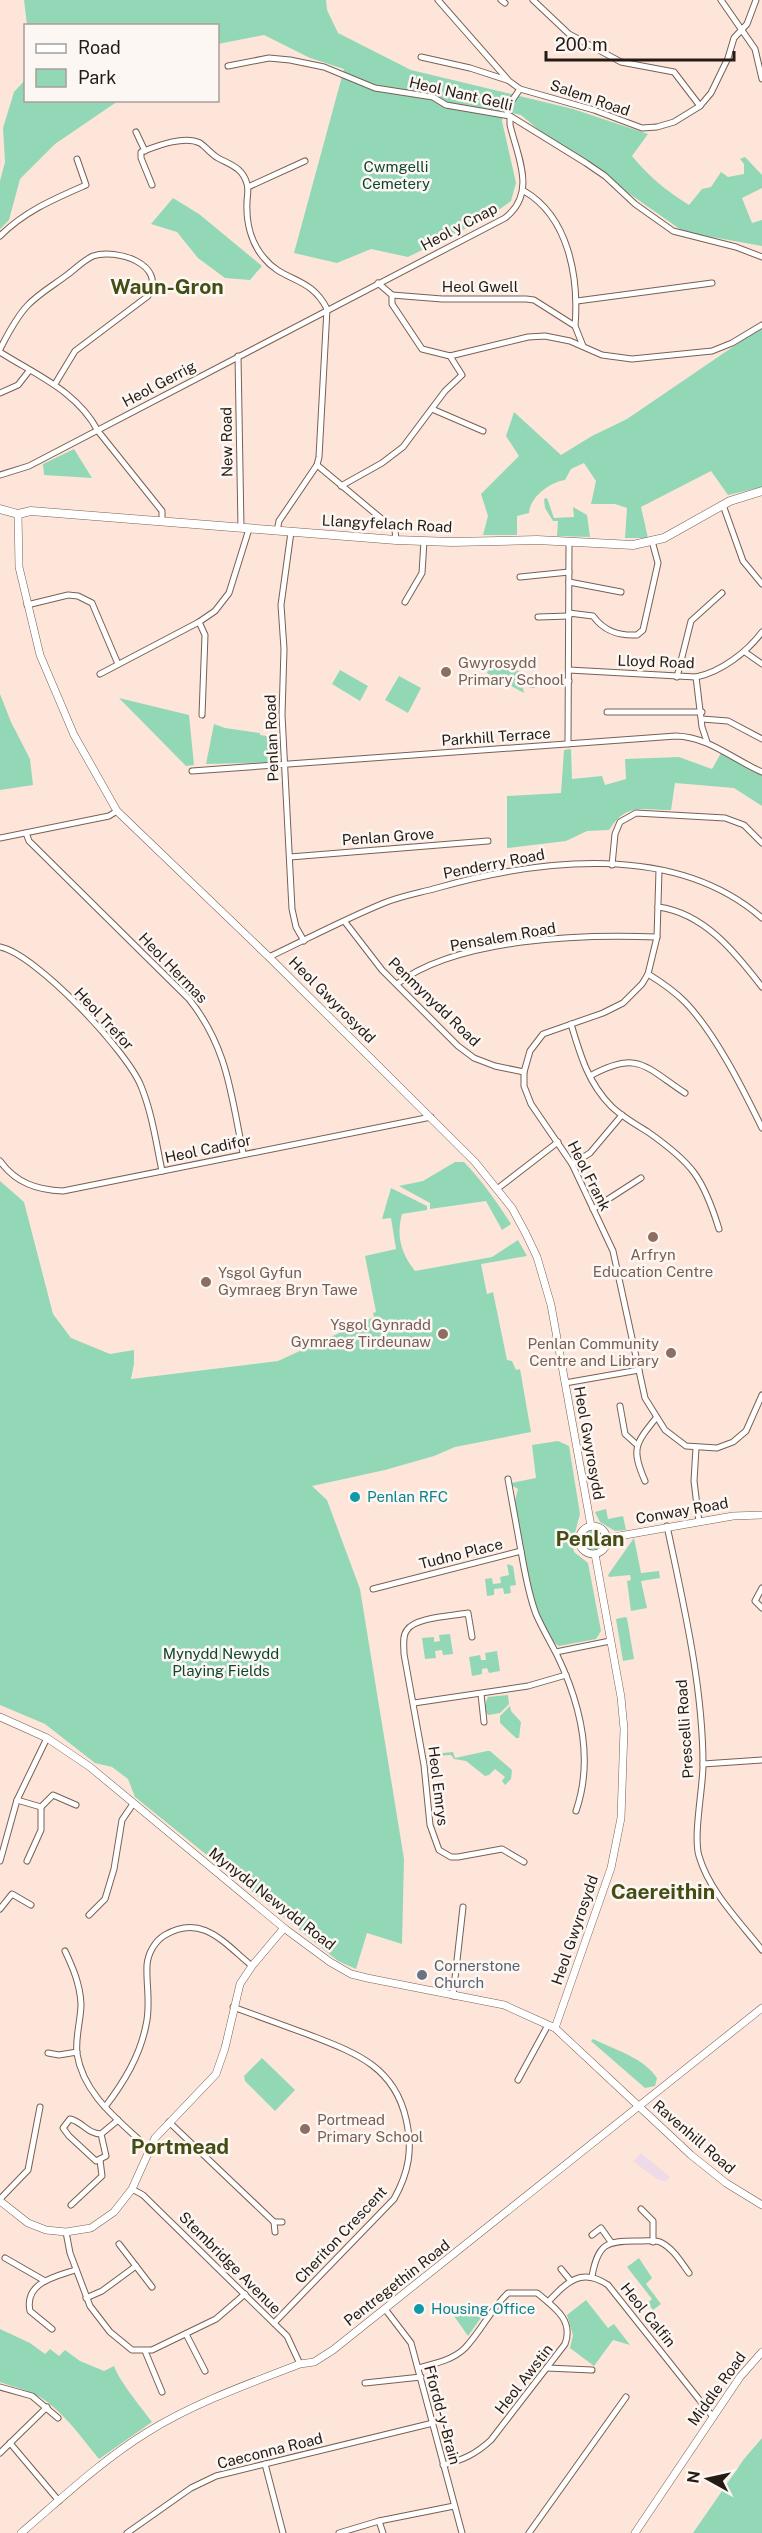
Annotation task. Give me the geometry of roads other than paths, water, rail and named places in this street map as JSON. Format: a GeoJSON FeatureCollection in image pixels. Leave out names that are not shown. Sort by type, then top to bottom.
{"type":"FeatureCollection","features":[{"type":"Feature","properties":{"kind":"main road","name":"Llangyfelach Road"},"geometry":{"type":"LineString","coordinates":[[0,509],[18,514],[31,511],[396,540],[537,540],[633,545],[664,537],[723,505],[762,491]]}},
{"type":"Feature","properties":{"kind":"street"},"geometry":{"type":"LineString","coordinates":[[438,0],[509,81]]}},
{"type":"Feature","properties":{"kind":"street"},"geometry":{"type":"LineString","coordinates":[[533,0],[569,34],[621,62],[674,72],[700,105]]}},
{"type":"Feature","properties":{"kind":"street"},"geometry":{"type":"LineString","coordinates":[[721,0],[755,49],[762,79]]}},
{"type":"Feature","properties":{"kind":"street","name":"Salem Road"},"geometry":{"type":"LineString","coordinates":[[509,81],[521,90],[594,110],[642,128],[674,122],[700,105],[718,80],[735,38],[747,24],[756,0]]}},
{"type":"Feature","properties":{"kind":"street"},"geometry":{"type":"LineString","coordinates":[[421,57],[470,68],[509,81]]}},
{"type":"Feature","properties":{"kind":"street","name":"Heol Nant Gelli"},"geometry":{"type":"LineString","coordinates":[[228,66],[269,58],[290,60],[324,67],[375,88],[433,97],[446,105],[508,115],[596,169],[635,204],[673,231],[762,257]]}},
{"type":"Feature","properties":{"kind":"street"},"geometry":{"type":"LineString","coordinates":[[521,90],[508,106],[508,115],[524,191],[541,203],[552,217],[571,259],[577,301],[575,326],[583,346]]}},
{"type":"Feature","properties":{"kind":"street"},"geometry":{"type":"LineString","coordinates":[[136,132],[145,151]]}},
{"type":"Feature","properties":{"kind":"street"},"geometry":{"type":"LineString","coordinates":[[152,184],[141,158],[141,152],[179,141],[200,143],[216,157],[233,164],[244,175],[248,187],[248,223],[255,245],[271,265],[320,295],[327,309],[317,465],[279,521],[278,531]]}},
{"type":"Feature","properties":{"kind":"street"},"geometry":{"type":"LineString","coordinates":[[0,236],[25,215],[44,203],[86,185],[77,159]]}},
{"type":"Feature","properties":{"kind":"street"},"geometry":{"type":"LineString","coordinates":[[248,187],[305,161]]}},
{"type":"Feature","properties":{"kind":"street","name":"Heol y Cnap"},"geometry":{"type":"LineString","coordinates":[[327,309],[505,218],[518,206],[524,191]]}},
{"type":"Feature","properties":{"kind":"street"},"geometry":{"type":"LineString","coordinates":[[55,384],[75,351],[148,296],[152,282],[150,273],[141,262],[135,259],[102,255],[87,260],[28,305],[15,320],[0,350],[29,371],[55,384],[70,395],[92,420],[98,431],[162,512],[162,522]]}},
{"type":"Feature","properties":{"kind":"street"},"geometry":{"type":"LineString","coordinates":[[378,283],[392,295],[392,304],[422,349],[450,356],[528,337],[554,338],[583,346],[602,355],[632,359],[711,351],[732,343],[762,325]]}},
{"type":"Feature","properties":{"kind":"street"},"geometry":{"type":"LineString","coordinates":[[577,301],[712,283]]}},
{"type":"Feature","properties":{"kind":"street","name":"Heol Gwell"},"geometry":{"type":"LineString","coordinates":[[392,295],[442,299],[526,298],[534,300],[575,326]]}},
{"type":"Feature","properties":{"kind":"street","name":"Heol Gerrig"},"geometry":{"type":"LineString","coordinates":[[0,475],[29,466],[98,431],[327,309]]}},
{"type":"Feature","properties":{"kind":"street","name":"New Road"},"geometry":{"type":"LineString","coordinates":[[100,674],[199,622],[215,611],[229,593],[245,528],[238,356]]}},
{"type":"Feature","properties":{"kind":"street"},"geometry":{"type":"LineString","coordinates":[[341,486],[382,463],[403,447],[445,391],[462,375],[450,356]]}},
{"type":"Feature","properties":{"kind":"street"},"geometry":{"type":"LineString","coordinates":[[0,393],[18,385],[29,371]]}},
{"type":"Feature","properties":{"kind":"street"},"geometry":{"type":"LineString","coordinates":[[432,409],[483,431]]}},
{"type":"Feature","properties":{"kind":"street"},"geometry":{"type":"LineString","coordinates":[[317,465],[395,530],[396,540]]}},
{"type":"Feature","properties":{"kind":"street"},"geometry":{"type":"LineString","coordinates":[[723,505],[743,561],[762,584]]}},
{"type":"Feature","properties":{"kind":"street","name":"Heol Gwyrosydd"},"geometry":{"type":"LineString","coordinates":[[18,514],[19,567],[40,655],[57,698],[92,768],[117,811],[431,1117],[453,1143],[475,1162],[512,1208],[537,1257],[551,1305],[591,1526]]}},
{"type":"Feature","properties":{"kind":"street","name":"Penlan Road"},"geometry":{"type":"LineString","coordinates":[[291,532],[281,605],[284,649],[282,715],[292,909],[296,927],[304,941]]}},
{"type":"Feature","properties":{"kind":"street"},"geometry":{"type":"LineString","coordinates":[[405,602],[422,573],[424,541]]}},
{"type":"Feature","properties":{"kind":"street"},"geometry":{"type":"LineString","coordinates":[[538,617],[569,614],[593,616],[602,628],[627,636],[637,636],[643,630],[658,563],[652,541]]}},
{"type":"Feature","properties":{"kind":"street"},"geometry":{"type":"LineString","coordinates":[[568,744],[569,543]]}},
{"type":"Feature","properties":{"kind":"street"},"geometry":{"type":"LineString","coordinates":[[527,585],[523,577],[569,572]]}},
{"type":"Feature","properties":{"kind":"street"},"geometry":{"type":"LineString","coordinates":[[569,582],[621,592]]}},
{"type":"Feature","properties":{"kind":"street"},"geometry":{"type":"LineString","coordinates":[[611,591],[611,598]]}},
{"type":"Feature","properties":{"kind":"street"},"geometry":{"type":"LineString","coordinates":[[677,677],[691,621],[722,593]]}},
{"type":"Feature","properties":{"kind":"street"},"geometry":{"type":"LineString","coordinates":[[27,604],[68,595],[78,596],[92,603],[118,664]]}},
{"type":"Feature","properties":{"kind":"street"},"geometry":{"type":"LineString","coordinates":[[199,622],[205,635],[202,715]]}},
{"type":"Feature","properties":{"kind":"street","name":"Lloyd Road"},"geometry":{"type":"LineString","coordinates":[[569,670],[696,678],[708,674],[745,652],[762,632]]}},
{"type":"Feature","properties":{"kind":"street"},"geometry":{"type":"LineString","coordinates":[[745,652],[762,664]]}},
{"type":"Feature","properties":{"kind":"street"},"geometry":{"type":"LineString","coordinates":[[696,678],[702,727],[707,742]]}},
{"type":"Feature","properties":{"kind":"street"},"geometry":{"type":"LineString","coordinates":[[531,684],[569,681]]}},
{"type":"Feature","properties":{"kind":"street"},"geometry":{"type":"LineString","coordinates":[[607,711],[702,715],[728,721],[762,739]]}},
{"type":"Feature","properties":{"kind":"street"},"geometry":{"type":"LineString","coordinates":[[690,736],[702,727]]}},
{"type":"Feature","properties":{"kind":"street","name":"Parkhill Terrace"},"geometry":{"type":"LineString","coordinates":[[192,771],[690,736],[707,742],[762,772]]}},
{"type":"Feature","properties":{"kind":"street"},"geometry":{"type":"LineString","coordinates":[[0,838],[110,816],[117,811]]}},
{"type":"Feature","properties":{"kind":"street"},"geometry":{"type":"LineString","coordinates":[[612,865],[615,834],[620,822],[636,813],[725,818],[744,825],[762,843]]}},
{"type":"Feature","properties":{"kind":"street","name":"Heol Hermas"},"geometry":{"type":"LineString","coordinates":[[26,833],[29,841],[189,999],[205,1018],[225,1062],[243,1154]]}},
{"type":"Feature","properties":{"kind":"street","name":"Penlan Grove"},"geometry":{"type":"LineString","coordinates":[[290,857],[488,841]]}},
{"type":"Feature","properties":{"kind":"street","name":"Penderry Road"},"geometry":{"type":"LineString","coordinates":[[269,957],[385,903],[472,878],[548,864],[612,865],[659,870],[702,882],[727,893],[762,918]]}},
{"type":"Feature","properties":{"kind":"street"},"geometry":{"type":"LineString","coordinates":[[524,1072],[530,1051],[543,1034],[603,1013],[623,1003],[642,984],[648,974],[657,937],[659,870]]}},
{"type":"Feature","properties":{"kind":"street"},"geometry":{"type":"LineString","coordinates":[[658,907],[672,909],[708,927],[733,951],[762,987]]}},
{"type":"Feature","properties":{"kind":"street","name":"Penmynydd Road"},"geometry":{"type":"LineString","coordinates":[[345,922],[376,963],[474,1058],[495,1066],[524,1072]]}},
{"type":"Feature","properties":{"kind":"street","name":"Pensalem Road"},"geometry":{"type":"LineString","coordinates":[[397,984],[411,973],[442,960],[484,949],[579,937],[657,937]]}},
{"type":"Feature","properties":{"kind":"street","name":"Heol Trefor"},"geometry":{"type":"LineString","coordinates":[[0,947],[12,950],[30,961],[106,1035],[129,1064],[141,1084],[149,1108],[162,1170]]}},
{"type":"Feature","properties":{"kind":"street"},"geometry":{"type":"LineString","coordinates":[[648,974],[685,1002],[703,1026],[746,1095],[762,1128]]}},
{"type":"Feature","properties":{"kind":"street"},"geometry":{"type":"LineString","coordinates":[[571,1024],[582,1062],[598,1091],[622,1115],[661,1142],[693,1170],[708,1194],[719,1229]]}},
{"type":"Feature","properties":{"kind":"street"},"geometry":{"type":"LineString","coordinates":[[590,1076],[605,1068],[632,1061],[641,1063],[685,1093]]}},
{"type":"Feature","properties":{"kind":"street","name":"Heol Frank"},"geometry":{"type":"LineString","coordinates":[[524,1072],[524,1086],[531,1104],[572,1164],[613,1251],[645,1398],[656,1418],[676,1440],[696,1448]]}},
{"type":"Feature","properties":{"kind":"street"},"geometry":{"type":"LineString","coordinates":[[572,1164],[590,1153],[622,1115]]}},
{"type":"Feature","properties":{"kind":"street","name":"Heol Cadifor"},"geometry":{"type":"LineString","coordinates":[[0,1161],[22,1181],[40,1190],[63,1191],[431,1117]]}},
{"type":"Feature","properties":{"kind":"street"},"geometry":{"type":"LineString","coordinates":[[497,1190],[558,1142]]}},
{"type":"Feature","properties":{"kind":"street"},"geometry":{"type":"LineString","coordinates":[[593,1209],[641,1178]]}},
{"type":"Feature","properties":{"kind":"street"},"geometry":{"type":"LineString","coordinates":[[565,1383],[639,1370]]}},
{"type":"Feature","properties":{"kind":"street"},"geometry":{"type":"LineString","coordinates":[[699,1522],[694,1481],[696,1448],[717,1448],[733,1442],[746,1431],[762,1395]]}},
{"type":"Feature","properties":{"kind":"street"},"geometry":{"type":"LineString","coordinates":[[620,1406],[625,1434],[636,1444]]}},
{"type":"Feature","properties":{"kind":"street"},"geometry":{"type":"LineString","coordinates":[[613,1418],[622,1417]]}},
{"type":"Feature","properties":{"kind":"street"},"geometry":{"type":"LineString","coordinates":[[645,1480],[637,1463],[636,1444],[656,1418]]}},
{"type":"Feature","properties":{"kind":"street"},"geometry":{"type":"LineString","coordinates":[[508,1479],[521,1551]]}},
{"type":"Feature","properties":{"kind":"street","name":"Conway Road"},"geometry":{"type":"LineString","coordinates":[[608,1538],[733,1515],[762,1515]]}},
{"type":"Feature","properties":{"kind":"street"},"geometry":{"type":"LineString","coordinates":[[591,1526],[600,1527],[608,1538],[604,1550],[595,1554],[585,1551],[580,1544],[580,1535],[591,1526]]}},
{"type":"Feature","properties":{"kind":"street","name":"Prescelli Road"},"geometry":{"type":"LineString","coordinates":[[668,1526],[687,1624],[698,1702],[703,1764],[698,1854],[712,1883],[762,1950]]}},
{"type":"Feature","properties":{"kind":"street","name":"Tudno Place"},"geometry":{"type":"LineString","coordinates":[[373,1589],[521,1551],[528,1590],[535,1611],[566,1674],[578,1710],[583,1747],[582,1794],[576,1811]]}},
{"type":"Feature","properties":{"kind":"street","name":"Heol Gwyrosydd"},"geometry":{"type":"LineString","coordinates":[[555,2028],[601,1900],[617,1845],[621,1818],[624,1729],[621,1697],[595,1554]]}},
{"type":"Feature","properties":{"kind":"street"},"geometry":{"type":"LineString","coordinates":[[762,1588],[755,1601],[762,1608]]}},
{"type":"Feature","properties":{"kind":"street","name":"Heol Emrys"},"geometry":{"type":"LineString","coordinates":[[472,1637],[468,1614],[417,1622],[406,1630],[405,1654],[424,1766],[430,1825],[439,1850],[452,1857],[502,1849],[524,1862]]}},
{"type":"Feature","properties":{"kind":"street"},"geometry":{"type":"LineString","coordinates":[[556,1652],[610,1641]]}},
{"type":"Feature","properties":{"kind":"street"},"geometry":{"type":"LineString","coordinates":[[414,1703],[528,1686],[566,1674]]}},
{"type":"Feature","properties":{"kind":"street"},"geometry":{"type":"LineString","coordinates":[[481,1694],[484,1722]]}},
{"type":"Feature","properties":{"kind":"street","name":"Mynydd Newydd Road"},"geometry":{"type":"LineString","coordinates":[[0,1717],[47,1738],[90,1767],[284,1928],[330,1962],[351,1974],[504,2005],[555,2028],[640,2107]]}},
{"type":"Feature","properties":{"kind":"street"},"geometry":{"type":"LineString","coordinates":[[0,1861],[17,1800],[47,1738]]}},
{"type":"Feature","properties":{"kind":"street"},"geometry":{"type":"LineString","coordinates":[[703,1764],[762,1760]]}},
{"type":"Feature","properties":{"kind":"street"},"geometry":{"type":"LineString","coordinates":[[27,1861],[41,1830],[41,1807],[53,1795],[76,1805]]}},
{"type":"Feature","properties":{"kind":"street"},"geometry":{"type":"LineString","coordinates":[[17,1800],[41,1807]]}},
{"type":"Feature","properties":{"kind":"street"},"geometry":{"type":"LineString","coordinates":[[89,1915],[105,1899],[114,1869],[122,1820],[133,1804]]}},
{"type":"Feature","properties":{"kind":"street"},"geometry":{"type":"LineString","coordinates":[[0,1909],[12,1894],[31,1905]]}},
{"type":"Feature","properties":{"kind":"street"},"geometry":{"type":"LineString","coordinates":[[453,1996],[463,1907]]}},
{"type":"Feature","properties":{"kind":"street"},"geometry":{"type":"LineString","coordinates":[[105,2107],[125,2082],[136,2057],[146,2025],[147,1964],[150,1951],[159,1938],[187,1925],[195,1926],[210,1932],[252,1966]]}},
{"type":"Feature","properties":{"kind":"street"},"geometry":{"type":"LineString","coordinates":[[40,2107],[28,2170],[0,2200],[28,2223],[46,2230],[66,2232],[91,2228],[114,2212],[132,2189],[148,2148],[169,2121],[216,2074],[225,2048],[240,1984],[284,1928]]}},
{"type":"Feature","properties":{"kind":"street"},"geometry":{"type":"LineString","coordinates":[[65,1951],[77,1978],[81,2004],[77,2052],[87,2083],[105,2107],[148,2148]]}},
{"type":"Feature","properties":{"kind":"street","name":"Cheriton Crescent"},"geometry":{"type":"LineString","coordinates":[[233,2007],[352,2051],[372,2063],[392,2085],[401,2101],[410,2133],[411,2153],[405,2178],[394,2199],[274,2323]]}},
{"type":"Feature","properties":{"kind":"street","name":"Pentregethin Road"},"geometry":{"type":"LineString","coordinates":[[21,2533],[106,2462],[147,2433],[196,2405],[300,2364],[314,2362],[333,2350],[762,2008]]}},
{"type":"Feature","properties":{"kind":"street"},"geometry":{"type":"LineString","coordinates":[[518,2080],[548,2025]]}},
{"type":"Feature","properties":{"kind":"street"},"geometry":{"type":"LineString","coordinates":[[48,2054],[77,2052]]}},
{"type":"Feature","properties":{"kind":"street"},"geometry":{"type":"LineString","coordinates":[[59,2055],[59,2064]]}},
{"type":"Feature","properties":{"kind":"street","name":"Ravenhill Road"},"geometry":{"type":"LineString","coordinates":[[640,2107],[702,2165],[762,2205]]}},
{"type":"Feature","properties":{"kind":"street"},"geometry":{"type":"LineString","coordinates":[[101,2134],[106,2156],[100,2160],[92,2158],[63,2128],[70,2119],[75,2120],[91,2133],[101,2134],[118,2120]]}},
{"type":"Feature","properties":{"kind":"street"},"geometry":{"type":"LineString","coordinates":[[169,2121],[274,2222],[275,2232]]}},
{"type":"Feature","properties":{"kind":"street"},"geometry":{"type":"LineString","coordinates":[[36,2135],[43,2137]]}},
{"type":"Feature","properties":{"kind":"street"},"geometry":{"type":"LineString","coordinates":[[71,2205],[102,2176],[100,2160]]}},
{"type":"Feature","properties":{"kind":"street","name":"Stembridge Avenue"},"geometry":{"type":"LineString","coordinates":[[132,2189],[143,2195],[287,2336],[300,2364]]}},
{"type":"Feature","properties":{"kind":"street"},"geometry":{"type":"LineString","coordinates":[[80,2197],[87,2204]]}},
{"type":"Feature","properties":{"kind":"street"},"geometry":{"type":"LineString","coordinates":[[641,2209],[653,2221],[653,2242]]}},
{"type":"Feature","properties":{"kind":"street"},"geometry":{"type":"LineString","coordinates":[[274,2222],[282,2222]]}},
{"type":"Feature","properties":{"kind":"street"},"geometry":{"type":"LineString","coordinates":[[592,2235],[601,2228],[611,2242]]}},
{"type":"Feature","properties":{"kind":"street"},"geometry":{"type":"LineString","coordinates":[[66,2232],[75,2270],[86,2298],[101,2322],[120,2343],[132,2350],[145,2351],[186,2334],[216,2319],[245,2294]]}},
{"type":"Feature","properties":{"kind":"street"},"geometry":{"type":"LineString","coordinates":[[418,2368],[442,2361],[464,2349],[508,2293],[537,2293],[548,2302],[570,2280],[592,2276],[598,2254],[611,2242],[658,2241],[672,2250],[689,2273]]}},
{"type":"Feature","properties":{"kind":"street"},"geometry":{"type":"LineString","coordinates":[[119,2244],[152,2287]]}},
{"type":"Feature","properties":{"kind":"street"},"geometry":{"type":"LineString","coordinates":[[5,2258],[45,2281]]}},
{"type":"Feature","properties":{"kind":"street"},"geometry":{"type":"LineString","coordinates":[[86,2298],[102,2291],[136,2266]]}},
{"type":"Feature","properties":{"kind":"street"},"geometry":{"type":"LineString","coordinates":[[561,2269],[570,2280]]}},
{"type":"Feature","properties":{"kind":"street"},"geometry":{"type":"LineString","coordinates":[[52,2330],[30,2311],[28,2304],[30,2295],[38,2284],[75,2270]]}},
{"type":"Feature","properties":{"kind":"street","name":"Heol Calfin"},"geometry":{"type":"LineString","coordinates":[[592,2276],[615,2292],[713,2417]]}},
{"type":"Feature","properties":{"kind":"street","name":"Heol Awstin"},"geometry":{"type":"LineString","coordinates":[[443,2465],[465,2459],[478,2452],[491,2440],[565,2344],[568,2326],[564,2318],[548,2302]]}},
{"type":"Feature","properties":{"kind":"street","name":"Ffordd-y-Brain"},"geometry":{"type":"LineString","coordinates":[[385,2309],[405,2333],[418,2368],[462,2533]]}},
{"type":"Feature","properties":{"kind":"street"},"geometry":{"type":"LineString","coordinates":[[186,2334],[205,2371]]}},
{"type":"Feature","properties":{"kind":"street"},"geometry":{"type":"LineString","coordinates":[[145,2351],[162,2392]]}},
{"type":"Feature","properties":{"kind":"street","name":"Middle Road"},"geometry":{"type":"LineString","coordinates":[[635,2533],[740,2377],[762,2352]]}},
{"type":"Feature","properties":{"kind":"street"},"geometry":{"type":"LineString","coordinates":[[584,2370],[585,2361]]}},
{"type":"Feature","properties":{"kind":"street"},"geometry":{"type":"LineString","coordinates":[[547,2368],[592,2370]]}},
{"type":"Feature","properties":{"kind":"street"},"geometry":{"type":"LineString","coordinates":[[364,2383],[421,2377]]}},
{"type":"Feature","properties":{"kind":"street"},"geometry":{"type":"LineString","coordinates":[[0,2387],[32,2396],[58,2418]]}},
{"type":"Feature","properties":{"kind":"street"},"geometry":{"type":"LineString","coordinates":[[529,2533],[626,2397]]}},
{"type":"Feature","properties":{"kind":"street"},"geometry":{"type":"LineString","coordinates":[[0,2453],[47,2407]]}},
{"type":"Feature","properties":{"kind":"street","name":"Caeconna Road"},"geometry":{"type":"LineString","coordinates":[[129,2533],[191,2488],[216,2476],[433,2423]]}},
{"type":"Feature","properties":{"kind":"street"},"geometry":{"type":"LineString","coordinates":[[10,2443],[59,2501]]}},
{"type":"Feature","properties":{"kind":"street"},"geometry":{"type":"LineString","coordinates":[[265,2464],[283,2533]]}},
{"type":"Feature","properties":{"kind":"street"},"geometry":{"type":"LineString","coordinates":[[339,2533],[379,2521],[454,2506]]}},
{"type":"Feature","properties":{"kind":"street"},"geometry":{"type":"LineString","coordinates":[[379,2521],[383,2533]]}},
{"type":"Feature","properties":{"kind":"place","name":"Gwyrosydd Primary School"},"geometry":{"type":"Point","coordinates":[446,672]}},
{"type":"Feature","properties":{"kind":"place","name":"Arfryn Education Centre"},"geometry":{"type":"Point","coordinates":[653,1237]}},
{"type":"Feature","properties":{"kind":"place","name":"Ysgol Gyfun Gymraeg Bryn Tawe"},"geometry":{"type":"Point","coordinates":[206,1282]}},
{"type":"Feature","properties":{"kind":"place","name":"Ysgol Gynradd Gymraeg Tirdeunaw"},"geometry":{"type":"Point","coordinates":[443,1334]}},
{"type":"Feature","properties":{"kind":"place","name":"Penlan Community Centre and Library"},"geometry":{"type":"Point","coordinates":[671,1353]}},
{"type":"Feature","properties":{"kind":"place","name":"Penlan RFC"},"geometry":{"type":"Point","coordinates":[355,1497]}},
{"type":"Feature","properties":{"kind":"place","name":"Cornerstone Church"},"geometry":{"type":"Point","coordinates":[422,1975]}},
{"type":"Feature","properties":{"kind":"place","name":"Portmead Primary School"},"geometry":{"type":"Point","coordinates":[305,2129]}},
{"type":"Feature","properties":{"kind":"place","name":"Housing Office"},"geometry":{"type":"Point","coordinates":[419,2309]}},
{"type":"Feature","properties":{"kind":"district","name":"Waun-Gron"},"geometry":{"type":"Point","coordinates":[167,287]}},
{"type":"Feature","properties":{"kind":"district","name":"Penlan"},"geometry":{"type":"Point","coordinates":[590,1539]}},
{"type":"Feature","properties":{"kind":"district","name":"Caereithin"},"geometry":{"type":"Point","coordinates":[663,1892]}},
{"type":"Feature","properties":{"kind":"district","name":"Portmead"},"geometry":{"type":"Point","coordinates":[180,2147]}},
{"type":"Feature","properties":{"kind":"park label","name":"Cwmgelli Cemetery"},"geometry":{"type":"Point","coordinates":[396,176]}},
{"type":"Feature","properties":{"kind":"park label","name":"Mynydd Newydd Playing Fields"},"geometry":{"type":"Point","coordinates":[221,1662]}}]}
